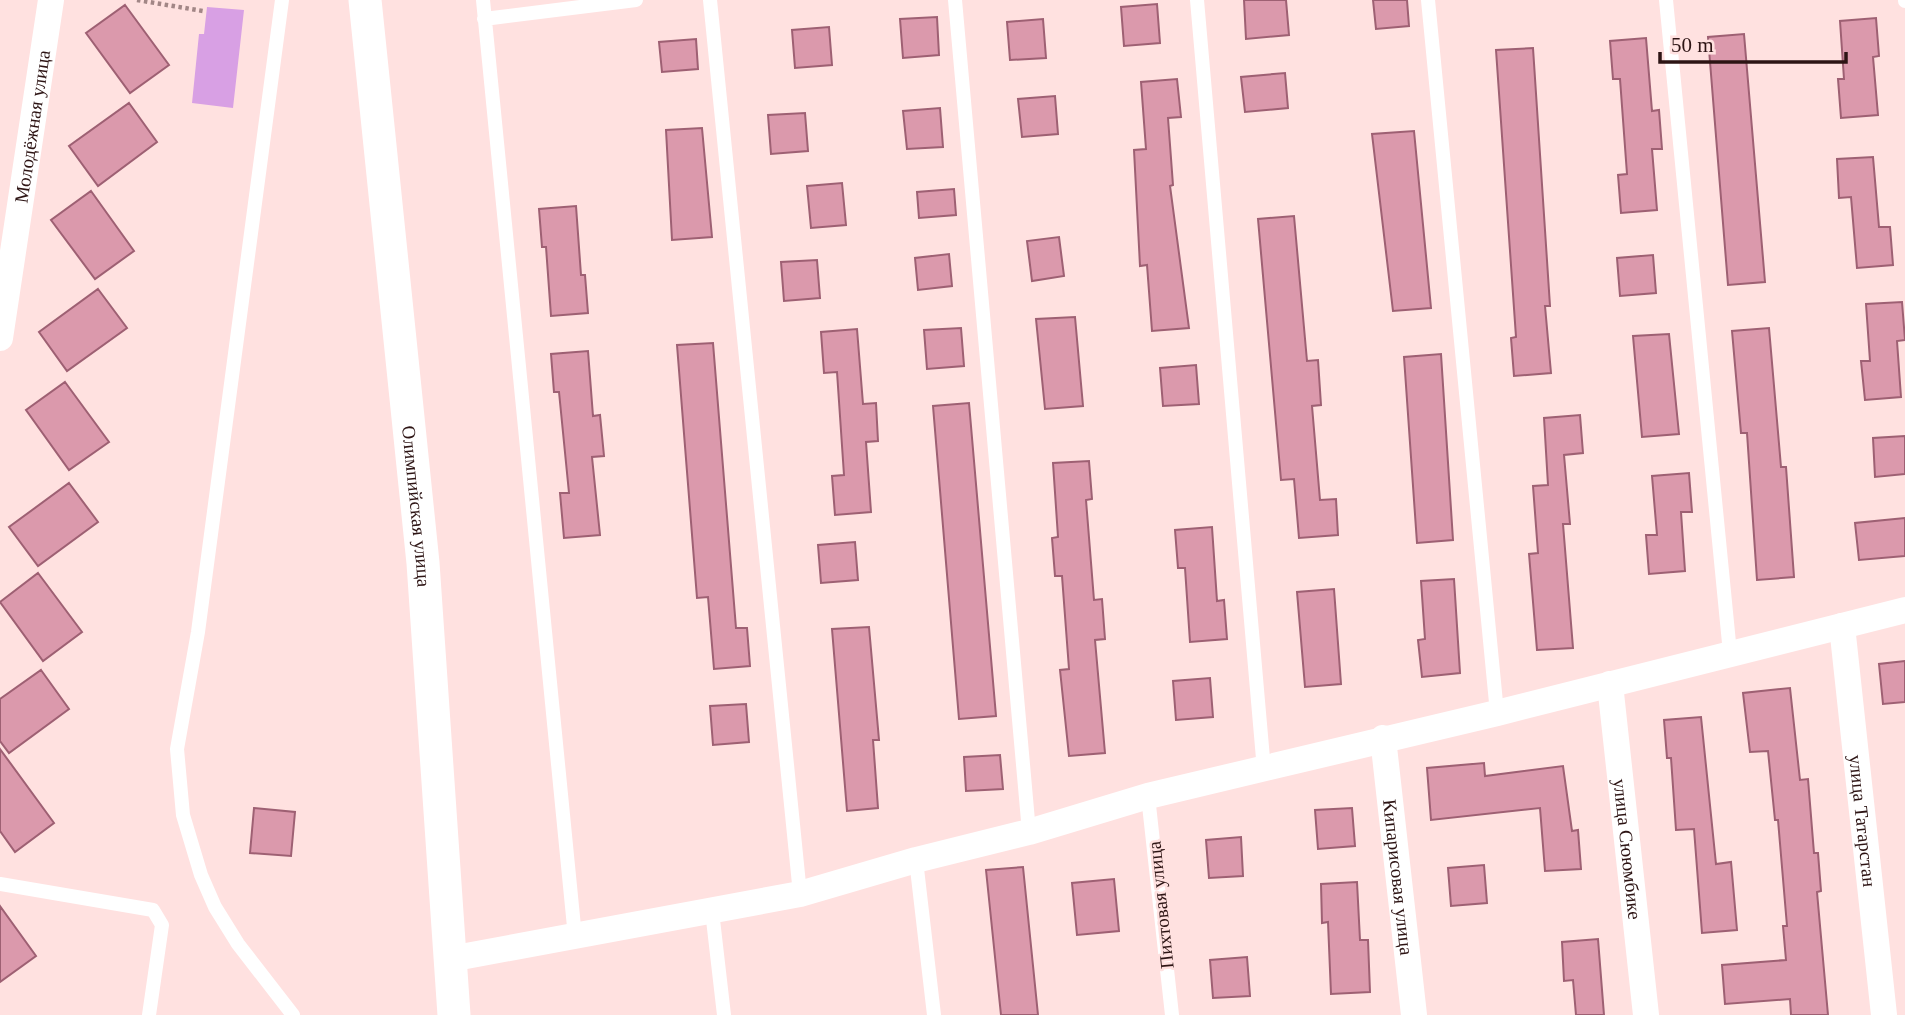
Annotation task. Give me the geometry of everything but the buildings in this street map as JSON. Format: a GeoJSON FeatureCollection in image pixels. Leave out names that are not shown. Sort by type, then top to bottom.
{"type":"FeatureCollection","features":[{"type":"Feature","properties":{"kind":"street","name":"Молодёжная улица"},"geometry":{"type":"LineString","coordinates":[[0,338],[51,0]]}},
{"type":"Feature","properties":{"kind":"street","name":"Олимпийская улица"},"geometry":{"type":"LineString","coordinates":[[365,0],[423,563],[453,1015]]}},
{"type":"Feature","properties":{"kind":"street"},"geometry":{"type":"LineString","coordinates":[[450,960],[800,894],[916,860],[1029,832],[1148,796],[1497,713],[1905,610]]}},
{"type":"Feature","properties":{"kind":"street","name":"улица Татарстан"},"geometry":{"type":"LineString","coordinates":[[1842,626],[1884,1015]]}},
{"type":"Feature","properties":{"kind":"street","name":"улица Сююмбике"},"geometry":{"type":"LineString","coordinates":[[1610,684],[1646,1015]]}},
{"type":"Feature","properties":{"kind":"street","name":"Кипарисовая улица"},"geometry":{"type":"LineString","coordinates":[[1383,738],[1415,1015]]}},
{"type":"Feature","properties":{"kind":"lane"},"geometry":{"type":"LineString","coordinates":[[282,0],[198,632],[177,749],[183,815],[201,875],[215,907],[238,944],[293,1015]]}},
{"type":"Feature","properties":{"kind":"lane"},"geometry":{"type":"LineString","coordinates":[[483,0],[575,937]]}},
{"type":"Feature","properties":{"kind":"lane"},"geometry":{"type":"LineString","coordinates":[[485,19],[636,0]]}},
{"type":"Feature","properties":{"kind":"lane"},"geometry":{"type":"LineString","coordinates":[[710,0],[800,894]]}},
{"type":"Feature","properties":{"kind":"lane"},"geometry":{"type":"LineString","coordinates":[[955,0],[1029,832]]}},
{"type":"Feature","properties":{"kind":"lane"},"geometry":{"type":"LineString","coordinates":[[1197,0],[1264,770]]}},
{"type":"Feature","properties":{"kind":"lane"},"geometry":{"type":"LineString","coordinates":[[1428,0],[1497,713]]}},
{"type":"Feature","properties":{"kind":"lane"},"geometry":{"type":"LineString","coordinates":[[1666,0],[1730,653]]}},
{"type":"Feature","properties":{"kind":"lane","name":"Пихтовая улица"},"geometry":{"type":"LineString","coordinates":[[1148,796],[1171,1015]]}},
{"type":"Feature","properties":{"kind":"lane"},"geometry":{"type":"LineString","coordinates":[[916,860],[934,1015]]}},
{"type":"Feature","properties":{"kind":"lane"},"geometry":{"type":"LineString","coordinates":[[0,884],[153,910],[162,925],[149,1015]]}},
{"type":"Feature","properties":{"kind":"lane"},"geometry":{"type":"LineString","coordinates":[[712,911],[724,1015]]}},
{"type":"Feature","properties":{"kind":"path"},"geometry":{"type":"LineString","coordinates":[[137,0],[203,11]]}},
{"type":"Feature","properties":{"kind":"shaded area"},"geometry":{"type":"Polygon","coordinates":[[[207,7],[244,10],[233,108],[192,103],[199,34],[204,34],[207,7]]]}}]}
